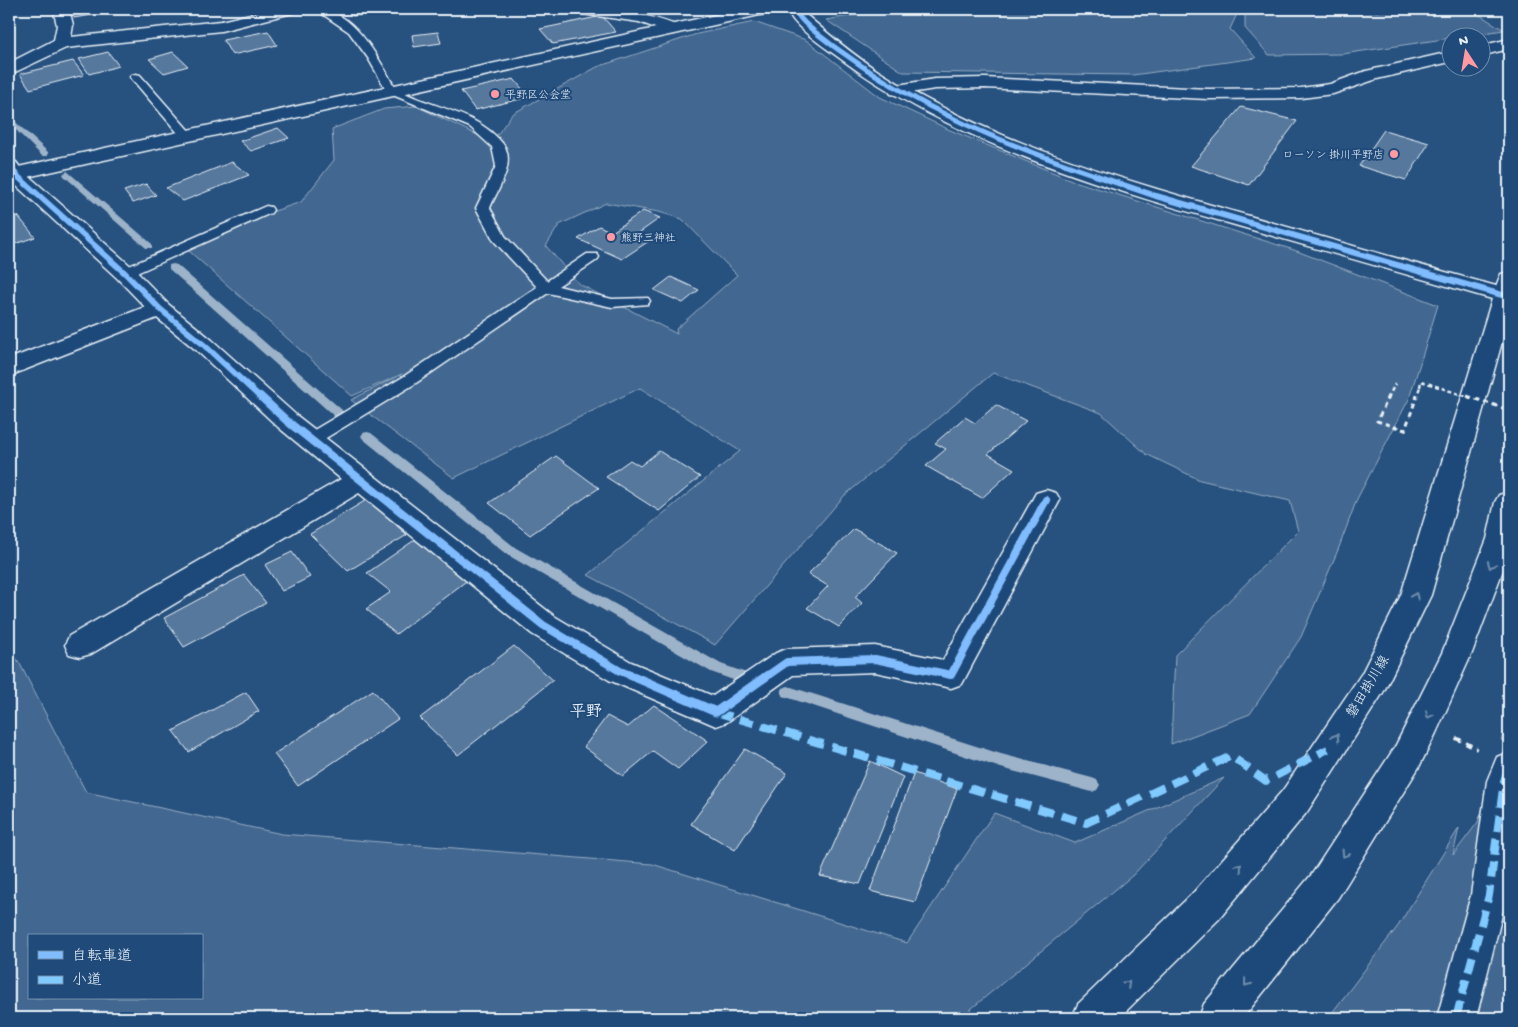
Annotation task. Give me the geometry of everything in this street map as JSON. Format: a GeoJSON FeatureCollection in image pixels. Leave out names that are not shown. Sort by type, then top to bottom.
{"type":"FeatureCollection","features":[{"type":"Feature","properties":{"kind":"street"},"geometry":{"type":"LineString","coordinates":[[61,9],[64,25],[62,43]]}},
{"type":"Feature","properties":{"kind":"street"},"geometry":{"type":"LineString","coordinates":[[9,70],[62,43],[221,26],[290,9]]}},
{"type":"Feature","properties":{"kind":"street"},"geometry":{"type":"LineString","coordinates":[[583,9],[636,14],[672,29]]}},
{"type":"Feature","properties":{"kind":"street"},"geometry":{"type":"LineString","coordinates":[[11,172],[187,136],[764,9]]}},
{"type":"Feature","properties":{"kind":"street"},"geometry":{"type":"LineString","coordinates":[[795,9],[797,15],[825,40],[897,90],[974,130],[1059,163],[1156,196],[1507,290]]}},
{"type":"Feature","properties":{"kind":"street"},"geometry":{"type":"LineString","coordinates":[[1490,48],[1509,44]]}},
{"type":"Feature","properties":{"kind":"street"},"geometry":{"type":"LineString","coordinates":[[897,90],[935,84],[985,83],[1208,94],[1301,93],[1333,89],[1372,75],[1440,59]]}},
{"type":"Feature","properties":{"kind":"street"},"geometry":{"type":"LineString","coordinates":[[11,172],[125,273],[160,309],[310,440],[543,625],[620,671],[716,712],[787,662],[875,659],[951,675],[1046,500]]}},
{"type":"Feature","properties":{"kind":"street","name":"磐田掛川線"},"geometry":{"type":"LineString","coordinates":[[1092,1018],[1206,906],[1295,802],[1373,682],[1416,595],[1507,290]]}},
{"type":"Feature","properties":{"kind":"street"},"geometry":{"type":"LineString","coordinates":[[9,368],[160,309]]}},
{"type":"Feature","properties":{"kind":"street"},"geometry":{"type":"LineString","coordinates":[[80,645],[360,480]]}},
{"type":"Feature","properties":{"kind":"street"},"geometry":{"type":"LineString","coordinates":[[1218,1018],[1325,886],[1407,756],[1458,653],[1501,539],[1509,502]]}},
{"type":"Feature","properties":{"kind":"street"},"geometry":{"type":"LineString","coordinates":[[1456,1018],[1488,895],[1504,781],[1497,760]]}},
{"type":"Feature","properties":{"kind":"lane"},"geometry":{"type":"LineString","coordinates":[[320,9],[353,30],[373,58],[392,91],[474,124],[498,146],[502,166],[483,208],[499,238],[546,288],[612,303],[643,301]]}},
{"type":"Feature","properties":{"kind":"lane"},"geometry":{"type":"LineString","coordinates":[[136,77],[187,136]]}},
{"type":"Feature","properties":{"kind":"lane"},"geometry":{"type":"LineString","coordinates":[[125,273],[266,210]]}},
{"type":"Feature","properties":{"kind":"lane"},"geometry":{"type":"LineString","coordinates":[[310,440],[408,381],[592,257]]}},
{"type":"Feature","properties":{"kind":"path"},"geometry":{"type":"LineString","coordinates":[[1395,384],[1377,421],[1405,430],[1421,380],[1509,410]]}},
{"type":"Feature","properties":{"kind":"path"},"geometry":{"type":"LineString","coordinates":[[1425,723],[1497,760]]}},
{"type":"Feature","properties":{"kind":"shaded area"},"geometry":{"type":"Polygon","coordinates":[[[960,9],[1236,9],[1237,14],[1230,29],[1256,58],[1133,75],[903,72],[826,20],[867,13],[960,9]]]}},
{"type":"Feature","properties":{"kind":"shaded area"},"geometry":{"type":"Polygon","coordinates":[[[1245,9],[1366,9],[1378,12],[1375,9],[1470,9],[1504,30],[1490,32],[1490,28],[1440,28],[1440,40],[1343,54],[1269,55],[1245,28],[1245,9]]]}},
{"type":"Feature","properties":{"kind":"shaded area"},"geometry":{"type":"Polygon","coordinates":[[[754,22],[806,40],[880,97],[950,130],[1074,181],[1294,250],[1438,305],[1409,399],[1357,499],[1338,550],[1301,637],[1250,714],[1171,744],[1175,655],[1298,531],[1290,501],[1200,480],[1146,454],[1101,413],[993,373],[844,496],[715,645],[588,575],[740,451],[640,388],[454,478],[351,400],[402,374],[352,396],[180,243],[301,202],[334,160],[332,129],[384,109],[416,106],[492,142],[512,114],[597,67],[697,34],[754,22]],[[606,203],[559,225],[546,246],[579,284],[677,334],[676,329],[737,275],[682,219],[659,212],[606,203]]]}},
{"type":"Feature","properties":{"kind":"shaded area"},"geometry":{"type":"Polygon","coordinates":[[[9,647],[20,664],[86,792],[282,834],[652,864],[907,943],[994,813],[1075,843],[1224,778],[1133,875],[960,1018],[9,1018],[9,647]]]}},
{"type":"Feature","properties":{"kind":"shaded area"},"geometry":{"type":"Polygon","coordinates":[[[1509,720],[1509,1018],[1328,1018],[1398,926],[1459,828],[1453,855],[1478,822],[1506,741],[1501,740],[1509,720]]]}},
{"type":"Feature","properties":{"kind":"building"},"geometry":{"type":"Polygon","coordinates":[[[72,9],[108,9],[109,12],[74,18],[72,9]]]}},
{"type":"Feature","properties":{"kind":"building"},"geometry":{"type":"Polygon","coordinates":[[[351,9],[411,9],[352,16],[351,9]]]}},
{"type":"Feature","properties":{"kind":"building"},"geometry":{"type":"Polygon","coordinates":[[[439,9],[479,9],[440,14],[439,9]]]}},
{"type":"Feature","properties":{"kind":"building"},"geometry":{"type":"Polygon","coordinates":[[[602,16],[616,32],[553,44],[540,29],[602,16]]]}},
{"type":"Feature","properties":{"kind":"building"},"geometry":{"type":"Polygon","coordinates":[[[268,31],[277,45],[232,55],[223,40],[268,31]]]}},
{"type":"Feature","properties":{"kind":"building"},"geometry":{"type":"Polygon","coordinates":[[[438,32],[441,43],[414,47],[412,35],[438,32]]]}},
{"type":"Feature","properties":{"kind":"building"},"geometry":{"type":"Polygon","coordinates":[[[108,52],[119,66],[89,74],[79,59],[108,52]]]}},
{"type":"Feature","properties":{"kind":"building"},"geometry":{"type":"Polygon","coordinates":[[[173,52],[188,66],[164,73],[149,59],[173,52]]]}},
{"type":"Feature","properties":{"kind":"building"},"geometry":{"type":"Polygon","coordinates":[[[73,61],[84,75],[30,89],[20,74],[73,61]]]}},
{"type":"Feature","properties":{"kind":"building","name":"平野区公会堂"},"geometry":{"type":"Polygon","coordinates":[[[514,79],[529,97],[475,110],[461,91],[514,79]]]}},
{"type":"Feature","properties":{"kind":"building"},"geometry":{"type":"Polygon","coordinates":[[[1241,107],[1297,121],[1249,185],[1191,166],[1241,107]]]}},
{"type":"Feature","properties":{"kind":"building"},"geometry":{"type":"Polygon","coordinates":[[[278,128],[289,138],[251,151],[240,141],[278,128]]]}},
{"type":"Feature","properties":{"kind":"building","name":"ローソン 掛川平野店"},"geometry":{"type":"Polygon","coordinates":[[[1384,130],[1429,143],[1406,180],[1359,166],[1384,130]]]}},
{"type":"Feature","properties":{"kind":"building"},"geometry":{"type":"Polygon","coordinates":[[[232,162],[249,175],[183,201],[166,188],[232,162]]]}},
{"type":"Feature","properties":{"kind":"building"},"geometry":{"type":"Polygon","coordinates":[[[146,184],[156,195],[133,203],[124,191],[146,184]]]}},
{"type":"Feature","properties":{"kind":"building","name":"熊野三神社"},"geometry":{"type":"Polygon","coordinates":[[[643,211],[660,218],[636,235],[649,241],[622,259],[578,239],[599,226],[612,232],[643,211]]]}},
{"type":"Feature","properties":{"kind":"building"},"geometry":{"type":"Polygon","coordinates":[[[18,216],[35,237],[9,246],[9,219],[18,216]]]}},
{"type":"Feature","properties":{"kind":"building"},"geometry":{"type":"Polygon","coordinates":[[[671,277],[699,290],[683,303],[654,290],[671,277]]]}},
{"type":"Feature","properties":{"kind":"building"},"geometry":{"type":"Polygon","coordinates":[[[996,405],[1026,421],[988,454],[1014,469],[982,498],[926,466],[946,449],[935,443],[965,417],[975,423],[996,405]]]}},
{"type":"Feature","properties":{"kind":"building"},"geometry":{"type":"Polygon","coordinates":[[[659,451],[700,477],[659,511],[606,477],[630,460],[640,466],[659,451]]]}},
{"type":"Feature","properties":{"kind":"building"},"geometry":{"type":"Polygon","coordinates":[[[556,456],[599,488],[530,535],[489,503],[556,456]]]}},
{"type":"Feature","properties":{"kind":"building"},"geometry":{"type":"Polygon","coordinates":[[[368,499],[407,535],[348,571],[310,534],[368,499]]]}},
{"type":"Feature","properties":{"kind":"building"},"geometry":{"type":"Polygon","coordinates":[[[854,529],[897,553],[855,597],[862,603],[839,627],[807,608],[828,586],[808,574],[854,529]]]}},
{"type":"Feature","properties":{"kind":"building"},"geometry":{"type":"Polygon","coordinates":[[[416,539],[469,579],[396,634],[366,609],[391,592],[367,573],[416,539]]]}},
{"type":"Feature","properties":{"kind":"building"},"geometry":{"type":"Polygon","coordinates":[[[292,552],[310,577],[282,591],[265,565],[292,552]]]}},
{"type":"Feature","properties":{"kind":"building"},"geometry":{"type":"Polygon","coordinates":[[[244,575],[266,603],[184,647],[164,618],[244,575]]]}},
{"type":"Feature","properties":{"kind":"building"},"geometry":{"type":"Polygon","coordinates":[[[514,646],[553,680],[458,755],[420,718],[514,646]]]}},
{"type":"Feature","properties":{"kind":"building"},"geometry":{"type":"Polygon","coordinates":[[[373,690],[398,719],[298,786],[274,754],[373,690]]]}},
{"type":"Feature","properties":{"kind":"building"},"geometry":{"type":"Polygon","coordinates":[[[246,692],[259,711],[189,752],[173,731],[246,692]]]}},
{"type":"Feature","properties":{"kind":"building"},"geometry":{"type":"Polygon","coordinates":[[[654,705],[708,741],[678,769],[653,751],[623,776],[584,747],[607,716],[628,727],[654,705]]]}},
{"type":"Feature","properties":{"kind":"building"},"geometry":{"type":"Polygon","coordinates":[[[745,749],[787,773],[735,850],[691,824],[745,749]]]}},
{"type":"Feature","properties":{"kind":"building"},"geometry":{"type":"Polygon","coordinates":[[[870,761],[903,777],[860,884],[820,876],[870,761]]]}},
{"type":"Feature","properties":{"kind":"building"},"geometry":{"type":"Polygon","coordinates":[[[914,773],[957,789],[915,902],[870,891],[914,773]]]}},
{"type":"Feature","properties":{"kind":"waterway"},"geometry":{"type":"LineString","coordinates":[[9,119],[45,154]]}},
{"type":"Feature","properties":{"kind":"waterway"},"geometry":{"type":"LineString","coordinates":[[67,174],[149,246]]}},
{"type":"Feature","properties":{"kind":"waterway"},"geometry":{"type":"LineString","coordinates":[[173,267],[338,413]]}},
{"type":"Feature","properties":{"kind":"waterway"},"geometry":{"type":"LineString","coordinates":[[367,436],[511,551],[716,668],[747,679]]}},
{"type":"Feature","properties":{"kind":"waterway"},"geometry":{"type":"LineString","coordinates":[[788,692],[1001,761],[1092,785]]}},
{"type":"Feature","properties":{"kind":"marked path"},"geometry":{"type":"LineString","coordinates":[[716,712],[1086,823],[1231,756],[1266,781],[1328,749]]}},
{"type":"Feature","properties":{"kind":"marked path"},"geometry":{"type":"LineString","coordinates":[[1456,1018],[1489,895],[1504,781],[1509,767]]}},
{"type":"Feature","properties":{"kind":"cycle path"},"geometry":{"type":"LineString","coordinates":[[795,9],[797,15],[825,40],[871,74],[909,97],[974,130],[1059,163],[1156,196],[1509,297]]}},
{"type":"Feature","properties":{"kind":"cycle path"},"geometry":{"type":"LineString","coordinates":[[9,166],[15,174],[125,273],[160,309],[204,345],[287,421],[543,625],[620,671],[716,712],[787,662],[875,659],[951,675],[1046,500]]}},
{"type":"Feature","properties":{"kind":"place","name":"平野区公会堂"},"geometry":{"type":"Point","coordinates":[495,94]}},
{"type":"Feature","properties":{"kind":"place","name":"ローソン 掛川平野店"},"geometry":{"type":"Point","coordinates":[1394,154]}},
{"type":"Feature","properties":{"kind":"place","name":"熊野三神社"},"geometry":{"type":"Point","coordinates":[611,237]}},
{"type":"Feature","properties":{"kind":"district","name":"平野"},"geometry":{"type":"Point","coordinates":[586,710]}}]}
